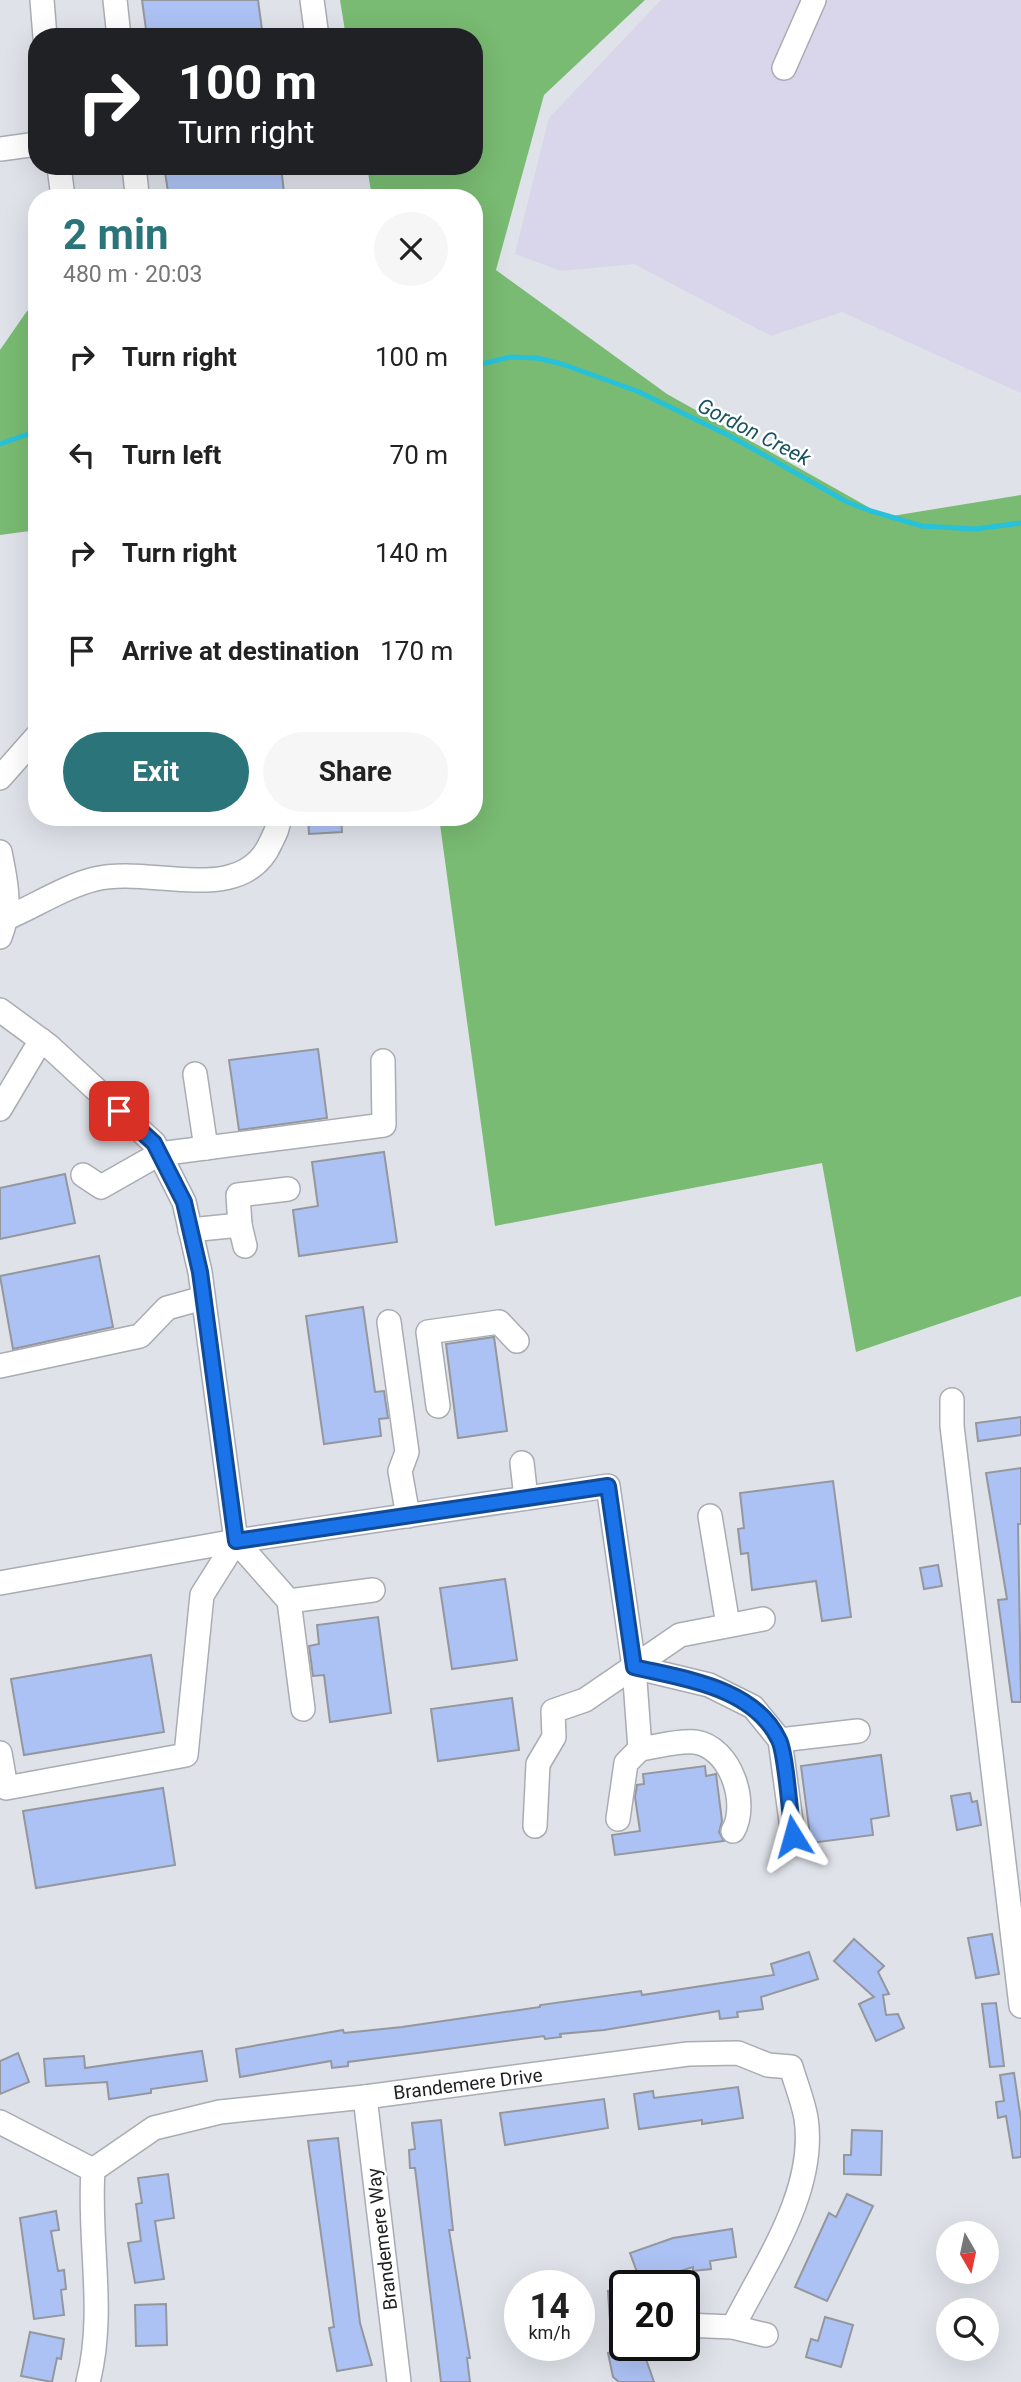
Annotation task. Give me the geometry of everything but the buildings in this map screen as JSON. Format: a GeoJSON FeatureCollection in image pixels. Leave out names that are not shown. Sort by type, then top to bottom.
{"type":"FeatureCollection","features":[{"type":"Feature","properties":{"kind":"street"},"geometry":{"type":"LineString","coordinates":[[41,0],[45,28]]}},
{"type":"Feature","properties":{"kind":"street"},"geometry":{"type":"LineString","coordinates":[[115,0],[118,28]]}},
{"type":"Feature","properties":{"kind":"street"},"geometry":{"type":"LineString","coordinates":[[312,0],[316,28]]}},
{"type":"Feature","properties":{"kind":"street"},"geometry":{"type":"LineString","coordinates":[[784,68],[814,0]]}},
{"type":"Feature","properties":{"kind":"street"},"geometry":{"type":"LineString","coordinates":[[0,149],[28,145]]}},
{"type":"Feature","properties":{"kind":"street"},"geometry":{"type":"LineString","coordinates":[[0,778],[28,746]]}},
{"type":"Feature","properties":{"kind":"street"},"geometry":{"type":"LineString","coordinates":[[4,928],[96,878],[230,879],[251,870],[266,855],[279,826]]}},
{"type":"Feature","properties":{"kind":"street"},"geometry":{"type":"LineString","coordinates":[[0,852],[8,893],[4,928]]}},
{"type":"Feature","properties":{"kind":"street"},"geometry":{"type":"LineString","coordinates":[[0,1010],[41,1040],[154,1143],[184,1202],[203,1298],[236,1541],[289,1601],[303,1709]]}},
{"type":"Feature","properties":{"kind":"street"},"geometry":{"type":"LineString","coordinates":[[0,1109],[41,1040]]}},
{"type":"Feature","properties":{"kind":"street"},"geometry":{"type":"LineString","coordinates":[[83,1175],[101,1187],[159,1154],[384,1125],[383,1061]]}},
{"type":"Feature","properties":{"kind":"street"},"geometry":{"type":"LineString","coordinates":[[195,1073],[206,1148]]}},
{"type":"Feature","properties":{"kind":"street"},"geometry":{"type":"LineString","coordinates":[[190,1230],[242,1235],[239,1195],[288,1189]]}},
{"type":"Feature","properties":{"kind":"street"},"geometry":{"type":"LineString","coordinates":[[0,1366],[140,1336],[167,1308],[203,1298]]}},
{"type":"Feature","properties":{"kind":"street"},"geometry":{"type":"LineString","coordinates":[[389,1322],[407,1452],[400,1471],[408,1516]]}},
{"type":"Feature","properties":{"kind":"street"},"geometry":{"type":"LineString","coordinates":[[438,1406],[428,1332],[499,1322],[517,1341]]}},
{"type":"Feature","properties":{"kind":"street"},"geometry":{"type":"LineString","coordinates":[[952,1400],[955,1453],[1021,2006]]}},
{"type":"Feature","properties":{"kind":"street"},"geometry":{"type":"LineString","coordinates":[[522,1463],[526,1498]]}},
{"type":"Feature","properties":{"kind":"street"},"geometry":{"type":"LineString","coordinates":[[0,1583],[236,1541],[608,1486],[634,1667],[640,1749]]}},
{"type":"Feature","properties":{"kind":"street"},"geometry":{"type":"LineString","coordinates":[[709,1516],[727,1625]]}},
{"type":"Feature","properties":{"kind":"street"},"geometry":{"type":"LineString","coordinates":[[0,1753],[6,1788],[187,1755],[202,1595],[236,1541]]}},
{"type":"Feature","properties":{"kind":"street"},"geometry":{"type":"LineString","coordinates":[[289,1601],[373,1590]]}},
{"type":"Feature","properties":{"kind":"street"},"geometry":{"type":"LineString","coordinates":[[534,1826],[538,1764],[554,1737],[553,1711],[585,1700],[680,1634],[763,1619]]}},
{"type":"Feature","properties":{"kind":"street"},"geometry":{"type":"LineString","coordinates":[[634,1667],[709,1685],[753,1707],[780,1740],[793,1836]]}},
{"type":"Feature","properties":{"kind":"street"},"geometry":{"type":"LineString","coordinates":[[780,1740],[859,1731]]}},
{"type":"Feature","properties":{"kind":"street"},"geometry":{"type":"LineString","coordinates":[[618,1819],[626,1763],[640,1749],[695,1742],[712,1749],[727,1764],[736,1784],[741,1818],[733,1831]]}},
{"type":"Feature","properties":{"kind":"street","name":"Brandemere Drive"},"geometry":{"type":"LineString","coordinates":[[93,2170],[154,2128],[220,2112],[365,2097],[688,2054],[738,2053],[768,2065],[791,2067],[806,2118],[806,2146],[795,2209],[733,2327]]}},
{"type":"Feature","properties":{"kind":"street","name":"Brandemere Way"},"geometry":{"type":"LineString","coordinates":[[365,2097],[399,2382]]}},
{"type":"Feature","properties":{"kind":"street"},"geometry":{"type":"LineString","coordinates":[[0,2122],[93,2170],[90,2208],[97,2349],[88,2382]]}},
{"type":"Feature","properties":{"kind":"street"},"geometry":{"type":"LineString","coordinates":[[700,2326],[733,2327],[766,2335]]}},
{"type":"Feature","properties":{"kind":"shaded area"},"geometry":{"type":"Polygon","coordinates":[[[661,0],[1021,0],[1021,393],[842,312],[771,336],[634,264],[561,271],[515,254],[549,118],[661,0]]]}},
{"type":"Feature","properties":{"kind":"green space"},"geometry":{"type":"Polygon","coordinates":[[[340,0],[645,0],[544,95],[496,270],[667,394],[886,517],[1021,495],[1021,1296],[856,1352],[822,1163],[495,1226],[440,826],[483,826],[483,189],[371,189],[368,175],[483,175],[483,28],[345,28],[340,0]]]}},
{"type":"Feature","properties":{"kind":"green space"},"geometry":{"type":"Polygon","coordinates":[[[27,311],[28,531],[0,535],[0,350],[27,311]]]}},
{"type":"Feature","properties":{"kind":"waterway","name":"Gordon Creek"},"geometry":{"type":"LineString","coordinates":[[483,364],[510,357],[537,358],[562,364],[637,391],[732,437],[847,502],[871,511],[922,526],[975,529],[1021,523]]}},
{"type":"Feature","properties":{"kind":"waterway","name":"Gordon Creek"},"geometry":{"type":"LineString","coordinates":[[0,444],[28,434]]}},
{"type":"Feature","properties":{"kind":"route"},"geometry":{"type":"LineString","coordinates":[[119,1111],[154,1143],[184,1202],[200,1272],[236,1541],[608,1486],[634,1667],[709,1685],[753,1707],[780,1740],[793,1836]]}}]}
